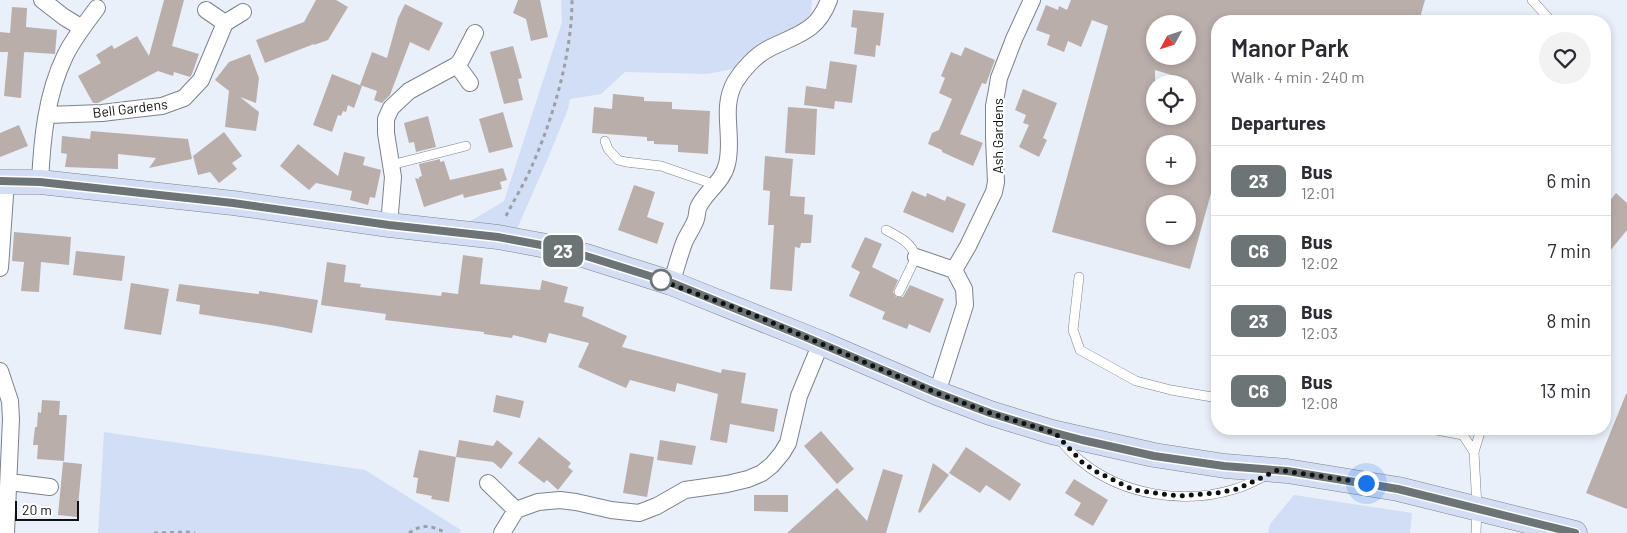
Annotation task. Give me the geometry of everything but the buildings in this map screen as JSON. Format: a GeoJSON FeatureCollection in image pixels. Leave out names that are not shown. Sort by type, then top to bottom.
{"type":"FeatureCollection","features":[{"type":"Feature","properties":{"kind":"street"},"geometry":{"type":"LineString","coordinates":[[42,0],[82,28]]}},
{"type":"Feature","properties":{"kind":"street"},"geometry":{"type":"LineString","coordinates":[[672,283],[684,242],[695,221],[699,208],[727,166],[729,152],[727,106],[735,83],[745,69],[768,49],[806,32],[816,24],[829,0]]}},
{"type":"Feature","properties":{"kind":"street","name":"Ash Gardens"},"geometry":{"type":"LineString","coordinates":[[954,270],[968,246],[994,192],[996,182],[994,106],[997,90],[1014,39],[1032,0]]}},
{"type":"Feature","properties":{"kind":"street"},"geometry":{"type":"LineString","coordinates":[[40,182],[42,146],[54,86],[65,56],[97,8]]}},
{"type":"Feature","properties":{"kind":"street"},"geometry":{"type":"LineString","coordinates":[[206,10],[225,22],[243,12]]}},
{"type":"Feature","properties":{"kind":"street","name":"Bell Gardens"},"geometry":{"type":"LineString","coordinates":[[47,115],[102,113],[162,106],[184,98],[201,80],[225,22]]}},
{"type":"Feature","properties":{"kind":"street"},"geometry":{"type":"LineString","coordinates":[[389,225],[393,193],[385,126],[391,108],[409,91],[457,64],[475,33]]}},
{"type":"Feature","properties":{"kind":"street"},"geometry":{"type":"LineString","coordinates":[[457,64],[470,83]]}},
{"type":"Feature","properties":{"kind":"street"},"geometry":{"type":"LineString","coordinates":[[0,268],[3,181],[40,182],[233,203],[389,225],[498,237],[586,256],[672,283],[937,393],[990,413],[1055,433],[1154,456],[1224,466],[1283,471],[1398,489],[1575,533]]}},
{"type":"Feature","properties":{"kind":"street"},"geometry":{"type":"LineString","coordinates":[[916,257],[954,270],[964,289],[965,305],[937,393]]}},
{"type":"Feature","properties":{"kind":"street"},"geometry":{"type":"LineString","coordinates":[[502,533],[516,510],[538,502],[560,500],[639,513],[657,506],[684,490],[727,484],[748,479],[762,473],[782,454],[788,443],[799,396],[820,343]]}},
{"type":"Feature","properties":{"kind":"street"},"geometry":{"type":"LineString","coordinates":[[0,371],[10,401],[11,419],[6,533]]}},
{"type":"Feature","properties":{"kind":"street"},"geometry":{"type":"LineString","coordinates":[[9,482],[50,487]]}},
{"type":"Feature","properties":{"kind":"street"},"geometry":{"type":"LineString","coordinates":[[488,483],[516,510]]}},
{"type":"Feature","properties":{"kind":"lane"},"geometry":{"type":"LineString","coordinates":[[1532,0],[1546,15]]}},
{"type":"Feature","properties":{"kind":"lane"},"geometry":{"type":"LineString","coordinates":[[605,141],[608,149],[618,160],[662,166],[716,184]]}},
{"type":"Feature","properties":{"kind":"lane"},"geometry":{"type":"LineString","coordinates":[[391,164],[466,146]]}},
{"type":"Feature","properties":{"kind":"lane"},"geometry":{"type":"LineString","coordinates":[[886,230],[910,245],[916,257],[899,292]]}},
{"type":"Feature","properties":{"kind":"lane"},"geometry":{"type":"LineString","coordinates":[[1079,277],[1073,330],[1080,350],[1136,381],[1171,390],[1211,397]]}},
{"type":"Feature","properties":{"kind":"lane"},"geometry":{"type":"LineString","coordinates":[[1055,433],[1071,453],[1097,472],[1134,490],[1156,494],[1178,496],[1217,493],[1237,489],[1283,471]]}},
{"type":"Feature","properties":{"kind":"lane"},"geometry":{"type":"LineString","coordinates":[[1464,435],[1474,452]]}},
{"type":"Feature","properties":{"kind":"lane"},"geometry":{"type":"LineString","coordinates":[[1476,533],[1477,508],[1474,452],[1479,435]]}},
{"type":"Feature","properties":{"kind":"path"},"geometry":{"type":"LineString","coordinates":[[498,237],[506,215],[530,170],[554,104],[568,49],[572,20],[572,0]]}},
{"type":"Feature","properties":{"kind":"path"},"geometry":{"type":"LineString","coordinates":[[410,533],[416,528],[426,526],[446,533]]}},
{"type":"Feature","properties":{"kind":"path"},"geometry":{"type":"LineString","coordinates":[[154,533],[195,533]]}},
{"type":"Feature","properties":{"kind":"shaded area"},"geometry":{"type":"Polygon","coordinates":[[[561,0],[812,0],[811,12],[802,25],[738,68],[707,74],[625,72],[601,94],[570,99],[568,109],[517,229],[469,222],[504,201],[562,22],[561,0]]]}},
{"type":"Feature","properties":{"kind":"shaded area"},"geometry":{"type":"Polygon","coordinates":[[[104,432],[365,470],[461,530],[459,533],[98,533],[104,432]]]}},
{"type":"Feature","properties":{"kind":"shaded area"},"geometry":{"type":"Polygon","coordinates":[[[1294,495],[1412,513],[1410,533],[1268,533],[1270,524],[1294,495]]]}},
{"type":"Feature","properties":{"kind":"bus line","name":"23"},"geometry":{"type":"LineString","coordinates":[[0,181],[40,182],[233,203],[389,225],[498,237],[541,245],[586,256],[672,283],[749,313],[937,393],[990,413],[1052,432],[1154,456],[1224,466],[1287,471],[1398,489],[1575,533]]}},
{"type":"Feature","properties":{"kind":"route"},"geometry":{"type":"LineString","coordinates":[[661,280],[654,278],[672,283],[749,313],[937,393],[990,413],[1055,433],[1071,453],[1082,462],[1119,484],[1134,490],[1156,494],[1198,496],[1237,489],[1278,470],[1366,483]]}}]}
